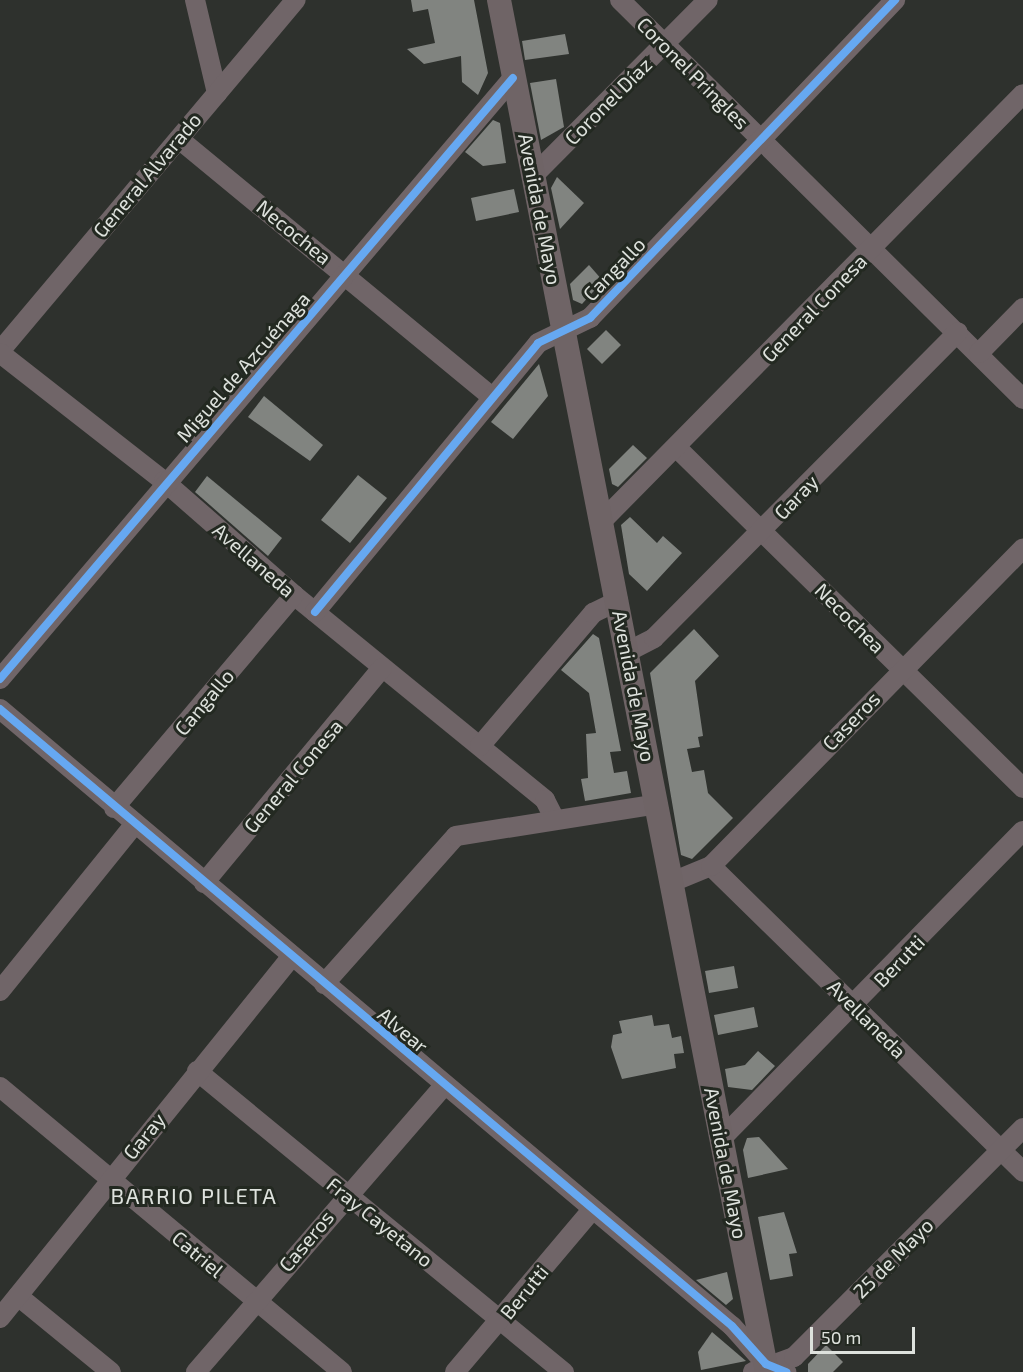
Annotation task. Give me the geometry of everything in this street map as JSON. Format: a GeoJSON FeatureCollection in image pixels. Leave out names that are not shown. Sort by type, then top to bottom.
{"type":"FeatureCollection","features":[{"type":"Feature","properties":{"kind":"main road","name":"Avenida de Mayo"},"geometry":{"type":"LineString","coordinates":[[499,0],[603,520],[721,1139],[768,1370]]}},
{"type":"Feature","properties":{"kind":"street"},"geometry":{"type":"LineString","coordinates":[[195,0],[217,93]]}},
{"type":"Feature","properties":{"kind":"street","name":"General Alvarado"},"geometry":{"type":"LineString","coordinates":[[0,352],[296,0]]}},
{"type":"Feature","properties":{"kind":"street","name":"Coronel Pringles"},"geometry":{"type":"LineString","coordinates":[[620,0],[958,332],[1023,399]]}},
{"type":"Feature","properties":{"kind":"street","name":"Coronel Díaz"},"geometry":{"type":"LineString","coordinates":[[533,176],[708,0]]}},
{"type":"Feature","properties":{"kind":"street","name":"Cangallo"},"geometry":{"type":"LineString","coordinates":[[315,612],[491,396],[538,343],[590,318],[896,0]]}},
{"type":"Feature","properties":{"kind":"street","name":"Miguel de Azcuénaga"},"geometry":{"type":"LineString","coordinates":[[0,679],[165,481],[346,275],[513,78]]}},
{"type":"Feature","properties":{"kind":"street","name":"General Conesa"},"geometry":{"type":"LineString","coordinates":[[603,520],[677,448],[1023,94]]}},
{"type":"Feature","properties":{"kind":"street","name":"Necochea"},"geometry":{"type":"LineString","coordinates":[[178,139],[491,396]]}},
{"type":"Feature","properties":{"kind":"street"},"geometry":{"type":"LineString","coordinates":[[979,353],[1023,308]]}},
{"type":"Feature","properties":{"kind":"street","name":"Garay"},"geometry":{"type":"LineString","coordinates":[[627,652],[654,638],[764,530],[958,332]]}},
{"type":"Feature","properties":{"kind":"street","name":"Avellaneda"},"geometry":{"type":"LineString","coordinates":[[0,352],[165,481],[294,595],[545,800],[555,820]]}},
{"type":"Feature","properties":{"kind":"street","name":"Necochea"},"geometry":{"type":"LineString","coordinates":[[677,448],[764,530],[1023,788]]}},
{"type":"Feature","properties":{"kind":"street","name":"Caseros"},"geometry":{"type":"LineString","coordinates":[[672,882],[711,866],[901,669],[1023,549]]}},
{"type":"Feature","properties":{"kind":"street","name":"Cangallo"},"geometry":{"type":"LineString","coordinates":[[114,808],[294,595]]}},
{"type":"Feature","properties":{"kind":"street"},"geometry":{"type":"LineString","coordinates":[[480,746],[594,613],[618,601]]}},
{"type":"Feature","properties":{"kind":"street","name":"General Conesa"},"geometry":{"type":"LineString","coordinates":[[204,883],[382,668]]}},
{"type":"Feature","properties":{"kind":"street","name":"Alvear"},"geometry":{"type":"LineString","coordinates":[[0,709],[134,825],[732,1326],[768,1370]]}},
{"type":"Feature","properties":{"kind":"street"},"geometry":{"type":"LineString","coordinates":[[324,984],[448,841],[464,833],[657,804]]}},
{"type":"Feature","properties":{"kind":"street"},"geometry":{"type":"LineString","coordinates":[[0,991],[134,825]]}},
{"type":"Feature","properties":{"kind":"street","name":"Berutti"},"geometry":{"type":"LineString","coordinates":[[721,1139],[855,1006],[1023,831]]}},
{"type":"Feature","properties":{"kind":"street","name":"Avellaneda"},"geometry":{"type":"LineString","coordinates":[[711,866],[1023,1172]]}},
{"type":"Feature","properties":{"kind":"street","name":"Garay"},"geometry":{"type":"LineString","coordinates":[[0,1318],[109,1179],[291,957]]}},
{"type":"Feature","properties":{"kind":"street","name":"Fray Cayetano"},"geometry":{"type":"LineString","coordinates":[[197,1071],[564,1372]]}},
{"type":"Feature","properties":{"kind":"street","name":"Caseros"},"geometry":{"type":"LineString","coordinates":[[196,1372],[346,1194],[444,1086]]}},
{"type":"Feature","properties":{"kind":"street","name":"Catriel"},"geometry":{"type":"LineString","coordinates":[[0,1088],[342,1372]]}},
{"type":"Feature","properties":{"kind":"street","name":"25 de Mayo"},"geometry":{"type":"LineString","coordinates":[[768,1370],[795,1357],[1023,1128]]}},
{"type":"Feature","properties":{"kind":"street","name":"Berutti"},"geometry":{"type":"LineString","coordinates":[[455,1372],[592,1210]]}},
{"type":"Feature","properties":{"kind":"street"},"geometry":{"type":"LineString","coordinates":[[18,1296],[111,1372]]}},
{"type":"Feature","properties":{"kind":"building"},"geometry":{"type":"Polygon","coordinates":[[[411,0],[474,0],[488,73],[478,95],[462,82],[461,56],[424,64],[407,49],[435,43],[428,9],[413,12],[411,0]]]}},
{"type":"Feature","properties":{"kind":"building"},"geometry":{"type":"Polygon","coordinates":[[[565,34],[569,54],[525,60],[522,41],[565,34]]]}},
{"type":"Feature","properties":{"kind":"building"},"geometry":{"type":"Polygon","coordinates":[[[556,79],[564,127],[541,140],[530,83],[556,79]]]}},
{"type":"Feature","properties":{"kind":"building"},"geometry":{"type":"Polygon","coordinates":[[[493,120],[500,123],[506,163],[483,166],[465,152],[493,120]]]}},
{"type":"Feature","properties":{"kind":"building"},"geometry":{"type":"Polygon","coordinates":[[[557,177],[584,203],[560,229],[551,188],[557,177]]]}},
{"type":"Feature","properties":{"kind":"building"},"geometry":{"type":"Polygon","coordinates":[[[514,189],[519,212],[476,221],[471,198],[514,189]]]}},
{"type":"Feature","properties":{"kind":"building"},"geometry":{"type":"Polygon","coordinates":[[[589,265],[603,281],[582,304],[573,300],[570,284],[589,265]]]}},
{"type":"Feature","properties":{"kind":"building"},"geometry":{"type":"Polygon","coordinates":[[[606,330],[621,345],[602,364],[587,349],[606,330]]]}},
{"type":"Feature","properties":{"kind":"building"},"geometry":{"type":"Polygon","coordinates":[[[539,364],[548,396],[513,439],[491,422],[539,364]]]}},
{"type":"Feature","properties":{"kind":"building"},"geometry":{"type":"Polygon","coordinates":[[[264,396],[323,445],[310,461],[248,417],[264,396]]]}},
{"type":"Feature","properties":{"kind":"building"},"geometry":{"type":"Polygon","coordinates":[[[633,445],[647,458],[618,487],[612,484],[609,469],[633,445]]]}},
{"type":"Feature","properties":{"kind":"building"},"geometry":{"type":"Polygon","coordinates":[[[358,475],[387,498],[350,543],[321,520],[358,475]]]}},
{"type":"Feature","properties":{"kind":"building"},"geometry":{"type":"Polygon","coordinates":[[[207,476],[282,538],[268,556],[195,492],[207,476]]]}},
{"type":"Feature","properties":{"kind":"building"},"geometry":{"type":"Polygon","coordinates":[[[630,517],[657,543],[663,536],[682,553],[647,591],[629,574],[621,525],[630,517]]]}},
{"type":"Feature","properties":{"kind":"building"},"geometry":{"type":"Polygon","coordinates":[[[694,629],[719,656],[695,681],[703,736],[698,737],[700,747],[687,749],[692,772],[704,770],[708,793],[733,818],[692,859],[681,855],[650,673],[694,629]]]}},
{"type":"Feature","properties":{"kind":"building"},"geometry":{"type":"Polygon","coordinates":[[[593,634],[599,638],[621,751],[610,752],[614,773],[627,771],[631,793],[585,801],[581,779],[588,778],[586,734],[596,733],[589,693],[561,670],[593,634]]]}},
{"type":"Feature","properties":{"kind":"building"},"geometry":{"type":"Polygon","coordinates":[[[734,966],[738,988],[709,993],[705,971],[734,966]]]}},
{"type":"Feature","properties":{"kind":"building"},"geometry":{"type":"Polygon","coordinates":[[[754,1007],[758,1027],[718,1035],[714,1015],[754,1007]]]}},
{"type":"Feature","properties":{"kind":"building"},"geometry":{"type":"Polygon","coordinates":[[[652,1015],[654,1026],[669,1024],[672,1038],[681,1036],[684,1053],[674,1054],[676,1068],[622,1079],[611,1047],[613,1035],[622,1033],[619,1021],[652,1015]]]}},
{"type":"Feature","properties":{"kind":"building"},"geometry":{"type":"Polygon","coordinates":[[[758,1051],[775,1066],[752,1090],[728,1087],[725,1069],[745,1065],[758,1051]]]}},
{"type":"Feature","properties":{"kind":"building"},"geometry":{"type":"Polygon","coordinates":[[[759,1137],[788,1169],[748,1178],[743,1150],[747,1138],[759,1137]]]}},
{"type":"Feature","properties":{"kind":"building"},"geometry":{"type":"Polygon","coordinates":[[[784,1212],[797,1253],[789,1254],[793,1276],[770,1280],[758,1217],[784,1212]]]}},
{"type":"Feature","properties":{"kind":"building"},"geometry":{"type":"Polygon","coordinates":[[[727,1272],[733,1299],[726,1305],[696,1280],[727,1272]]]}},
{"type":"Feature","properties":{"kind":"building"},"geometry":{"type":"Polygon","coordinates":[[[712,1332],[746,1361],[701,1370],[698,1352],[712,1332]]]}},
{"type":"Feature","properties":{"kind":"building"},"geometry":{"type":"Polygon","coordinates":[[[826,1345],[843,1362],[833,1372],[808,1372],[808,1364],[826,1345]]]}},
{"type":"Feature","properties":{"kind":"cycle path"},"geometry":{"type":"LineString","coordinates":[[315,612],[538,343],[590,318],[895,0]]}},
{"type":"Feature","properties":{"kind":"cycle path"},"geometry":{"type":"LineString","coordinates":[[0,679],[513,78]]}},
{"type":"Feature","properties":{"kind":"cycle path"},"geometry":{"type":"LineString","coordinates":[[0,709],[732,1326],[766,1364],[786,1372]]}},
{"type":"Feature","properties":{"kind":"district","name":"BARRIO PILETA"},"geometry":{"type":"Point","coordinates":[194,1196]}}]}
